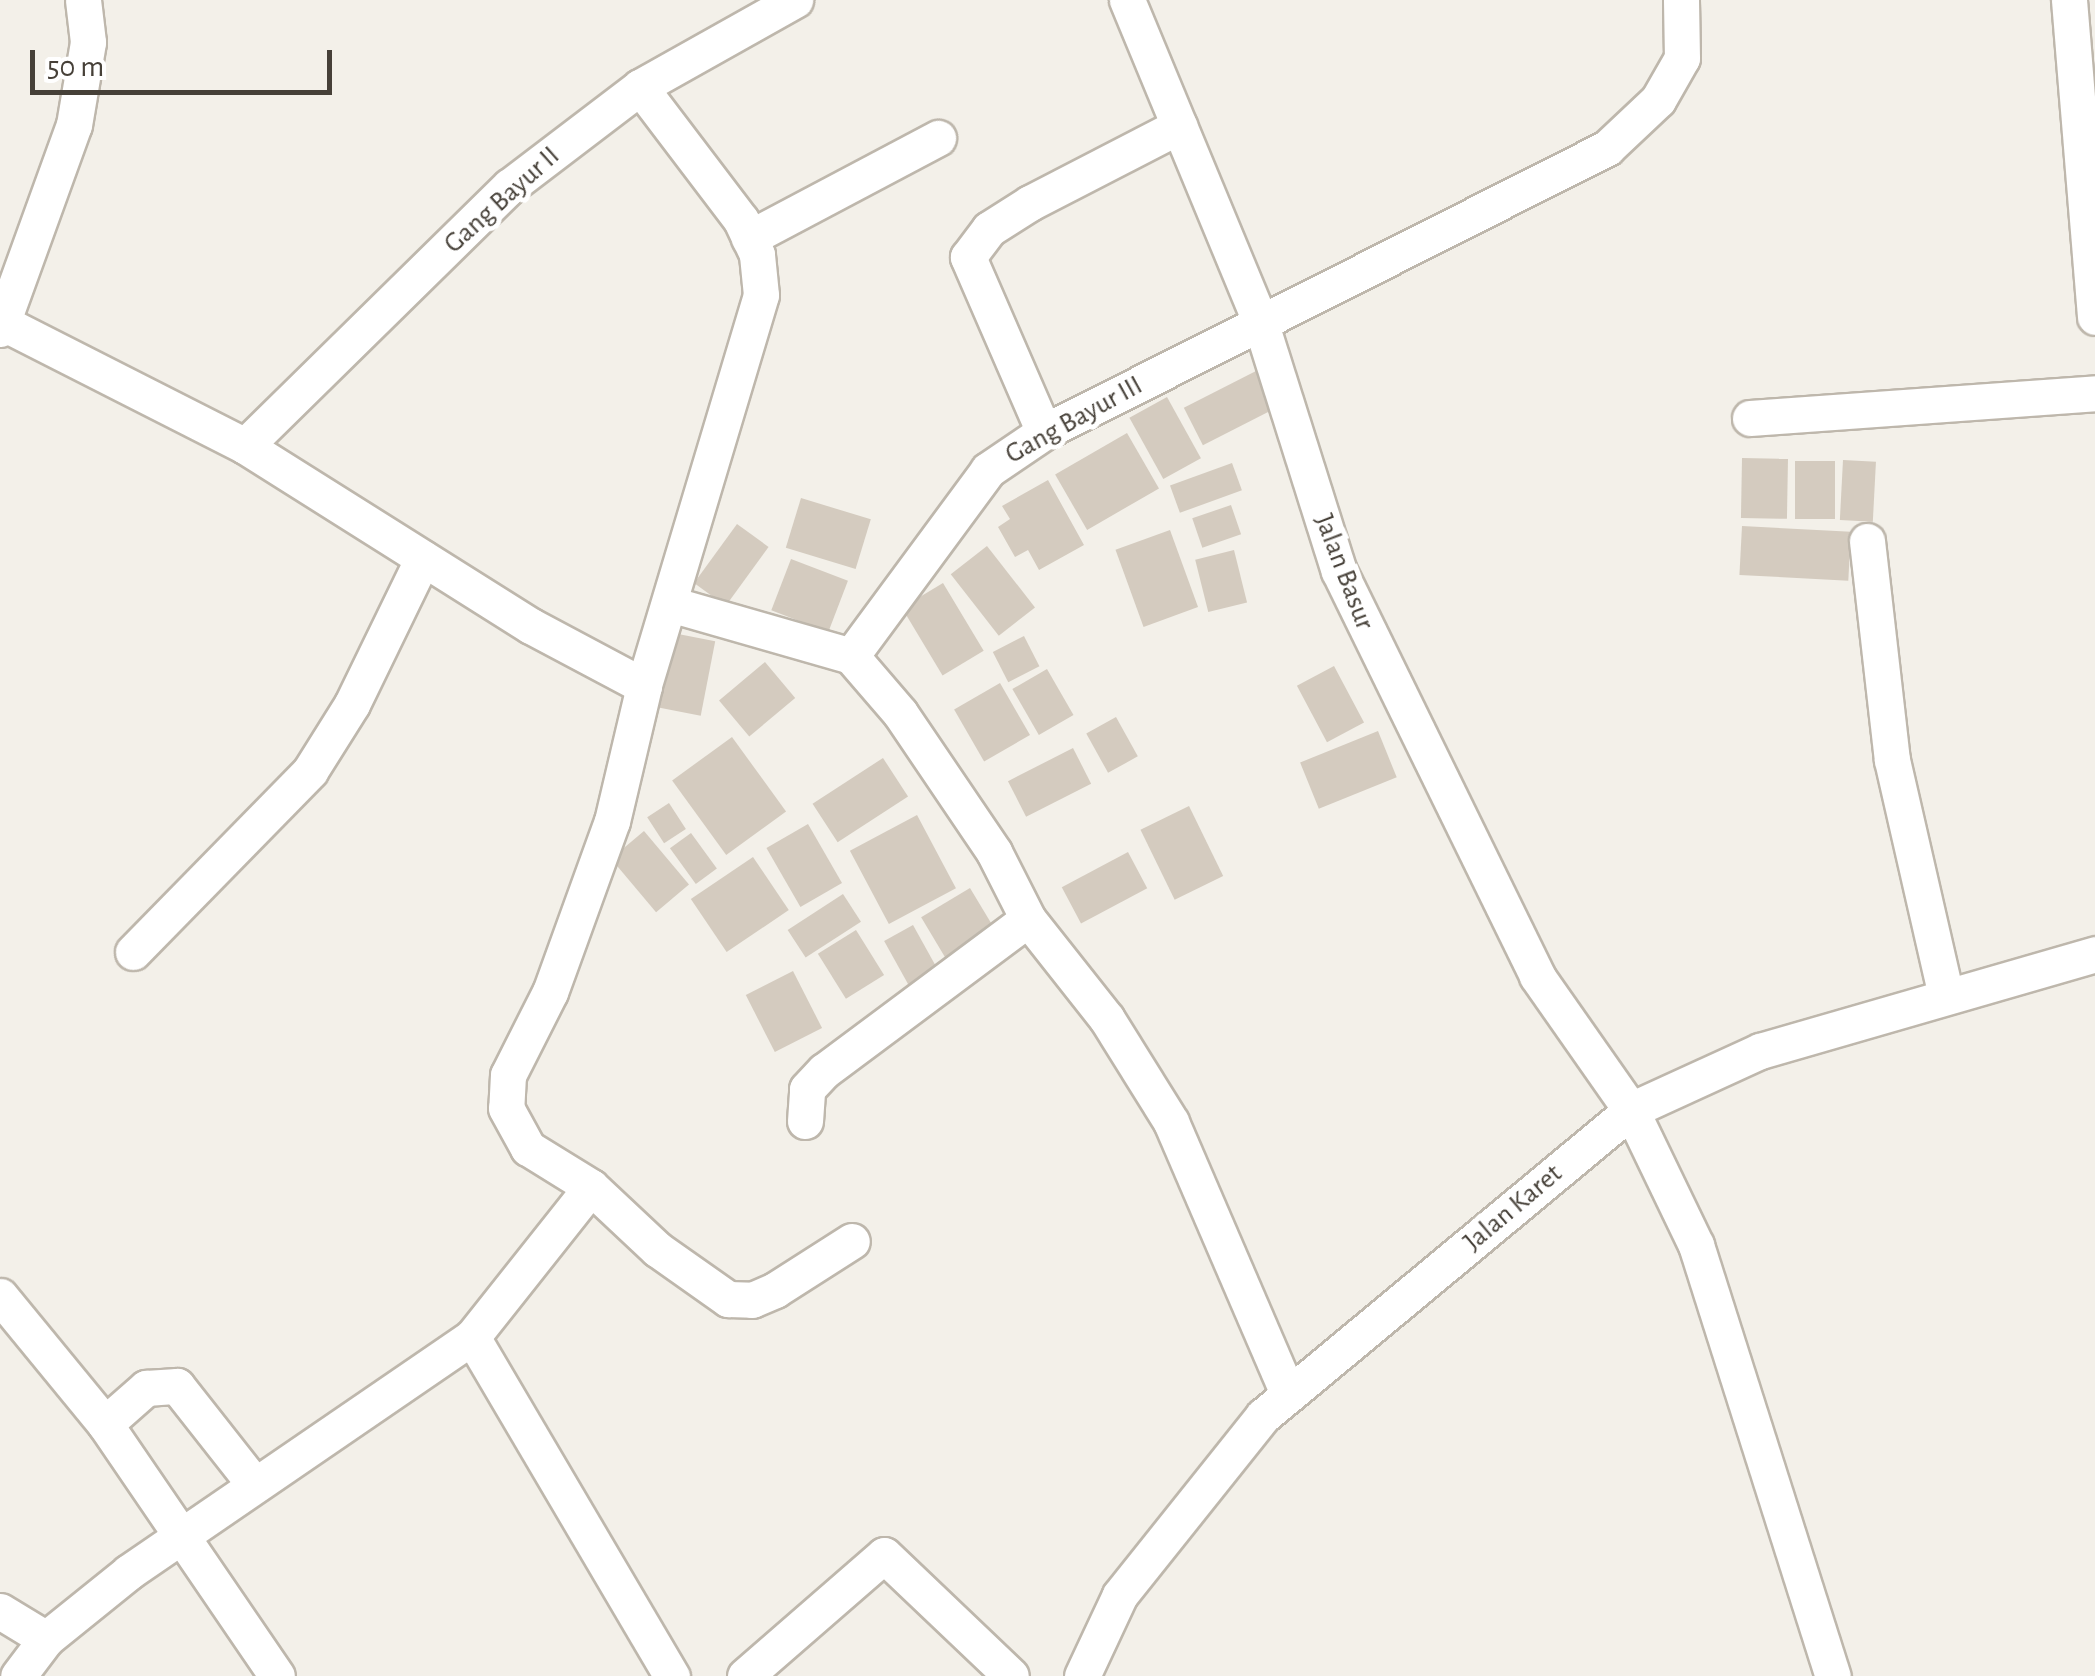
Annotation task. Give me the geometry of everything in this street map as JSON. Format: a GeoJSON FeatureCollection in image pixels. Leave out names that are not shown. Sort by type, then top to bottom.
{"type":"FeatureCollection","features":[{"type":"Feature","properties":{"kind":"street"},"geometry":{"type":"LineString","coordinates":[[83,0],[88,42],[74,124],[12,251],[2,326],[245,446],[423,558],[644,686]]}},
{"type":"Feature","properties":{"kind":"street","name":"Gang Bayur II"},"geometry":{"type":"LineString","coordinates":[[245,446],[510,186],[640,87],[795,0]]}},
{"type":"Feature","properties":{"kind":"street","name":"Jalan Basur"},"geometry":{"type":"LineString","coordinates":[[1127,0],[1260,320],[1339,571],[1537,976],[1631,1110],[1696,1244],[1833,1676]]}},
{"type":"Feature","properties":{"kind":"street","name":"Gang Bayur III"},"geometry":{"type":"LineString","coordinates":[[850,656],[988,470],[1044,432],[1607,148],[1658,100],[1682,58],[1681,0]]}},
{"type":"Feature","properties":{"kind":"street"},"geometry":{"type":"LineString","coordinates":[[2069,0],[2095,317]]}},
{"type":"Feature","properties":{"kind":"street"},"geometry":{"type":"LineString","coordinates":[[640,87],[749,238],[762,294],[644,686],[612,821],[550,992],[508,1075],[506,1108],[528,1148],[590,1187],[656,1250],[728,1299],[752,1300],[775,1290],[852,1241]]}},
{"type":"Feature","properties":{"kind":"street"},"geometry":{"type":"LineString","coordinates":[[1044,432],[968,257],[988,229],[1179,126]]}},
{"type":"Feature","properties":{"kind":"street"},"geometry":{"type":"LineString","coordinates":[[749,238],[938,138]]}},
{"type":"Feature","properties":{"kind":"street"},"geometry":{"type":"LineString","coordinates":[[1750,418],[2095,393]]}},
{"type":"Feature","properties":{"kind":"street"},"geometry":{"type":"LineString","coordinates":[[1867,541],[1892,760],[1946,995]]}},
{"type":"Feature","properties":{"kind":"street"},"geometry":{"type":"LineString","coordinates":[[133,952],[310,771],[352,704],[423,558]]}},
{"type":"Feature","properties":{"kind":"street"},"geometry":{"type":"LineString","coordinates":[[670,604],[850,656],[900,713],[952,789],[1028,919],[1107,1020],[1170,1122],[1288,1394]]}},
{"type":"Feature","properties":{"kind":"street"},"geometry":{"type":"LineString","coordinates":[[805,1121],[808,1089],[824,1071],[1028,919]]}},
{"type":"Feature","properties":{"kind":"street","name":"Jalan Karet"},"geometry":{"type":"LineString","coordinates":[[1082,1676],[1120,1595],[1176,1519],[1288,1394],[1631,1110],[1760,1050],[2095,954]]}},
{"type":"Feature","properties":{"kind":"street"},"geometry":{"type":"LineString","coordinates":[[18,1676],[46,1639],[184,1534],[472,1337],[590,1187]]}},
{"type":"Feature","properties":{"kind":"street"},"geometry":{"type":"LineString","coordinates":[[0,1296],[105,1424],[184,1534],[277,1676]]}},
{"type":"Feature","properties":{"kind":"street"},"geometry":{"type":"LineString","coordinates":[[472,1337],[672,1676]]}},
{"type":"Feature","properties":{"kind":"street"},"geometry":{"type":"LineString","coordinates":[[105,1424],[146,1388],[178,1386],[254,1485]]}},
{"type":"Feature","properties":{"kind":"street"},"geometry":{"type":"LineString","coordinates":[[745,1676],[884,1555],[1011,1676]]}},
{"type":"Feature","properties":{"kind":"street"},"geometry":{"type":"LineString","coordinates":[[0,1611],[46,1639]]}},
{"type":"Feature","properties":{"kind":"building"},"geometry":{"type":"Polygon","coordinates":[[[1256,371],[1275,408],[1203,445],[1184,408],[1256,371]]]}},
{"type":"Feature","properties":{"kind":"building"},"geometry":{"type":"Polygon","coordinates":[[[1167,397],[1201,458],[1163,479],[1129,418],[1167,397]]]}},
{"type":"Feature","properties":{"kind":"building"},"geometry":{"type":"Polygon","coordinates":[[[1127,433],[1159,488],[1087,530],[1055,474],[1127,433]]]}},
{"type":"Feature","properties":{"kind":"building"},"geometry":{"type":"Polygon","coordinates":[[[1742,458],[1788,459],[1787,519],[1741,518],[1742,458]]]}},
{"type":"Feature","properties":{"kind":"building"},"geometry":{"type":"Polygon","coordinates":[[[1843,460],[1876,462],[1873,522],[1840,520],[1843,460]]]}},
{"type":"Feature","properties":{"kind":"building"},"geometry":{"type":"Polygon","coordinates":[[[1795,461],[1835,461],[1835,519],[1795,519],[1795,461]]]}},
{"type":"Feature","properties":{"kind":"building"},"geometry":{"type":"Polygon","coordinates":[[[1232,463],[1242,490],[1180,513],[1170,486],[1232,463]]]}},
{"type":"Feature","properties":{"kind":"building"},"geometry":{"type":"Polygon","coordinates":[[[1048,480],[1084,545],[1039,570],[1028,550],[1015,557],[998,527],[1010,519],[1002,506],[1048,480]]]}},
{"type":"Feature","properties":{"kind":"building"},"geometry":{"type":"Polygon","coordinates":[[[801,498],[871,519],[856,569],[786,548],[801,498]]]}},
{"type":"Feature","properties":{"kind":"building"},"geometry":{"type":"Polygon","coordinates":[[[1231,505],[1241,534],[1202,548],[1192,518],[1231,505]]]}},
{"type":"Feature","properties":{"kind":"building"},"geometry":{"type":"Polygon","coordinates":[[[737,524],[769,547],[726,606],[694,583],[737,524]]]}},
{"type":"Feature","properties":{"kind":"building"},"geometry":{"type":"Polygon","coordinates":[[[1742,526],[1851,532],[1848,581],[1739,575],[1742,526]]]}},
{"type":"Feature","properties":{"kind":"building"},"geometry":{"type":"Polygon","coordinates":[[[1170,530],[1198,607],[1144,627],[1115,550],[1170,530]]]}},
{"type":"Feature","properties":{"kind":"building"},"geometry":{"type":"Polygon","coordinates":[[[987,546],[1035,607],[999,636],[951,574],[987,546]]]}},
{"type":"Feature","properties":{"kind":"building"},"geometry":{"type":"Polygon","coordinates":[[[1234,550],[1247,602],[1208,612],[1195,560],[1234,550]]]}},
{"type":"Feature","properties":{"kind":"building"},"geometry":{"type":"Polygon","coordinates":[[[791,559],[848,581],[828,632],[771,610],[791,559]]]}},
{"type":"Feature","properties":{"kind":"building"},"geometry":{"type":"Polygon","coordinates":[[[943,583],[984,651],[943,675],[902,608],[943,583]]]}},
{"type":"Feature","properties":{"kind":"building"},"geometry":{"type":"Polygon","coordinates":[[[673,633],[715,641],[701,716],[658,708],[673,633]]]}},
{"type":"Feature","properties":{"kind":"building"},"geometry":{"type":"Polygon","coordinates":[[[1024,636],[1039,666],[1008,682],[993,652],[1024,636]]]}},
{"type":"Feature","properties":{"kind":"building"},"geometry":{"type":"Polygon","coordinates":[[[765,662],[795,698],[749,737],[719,701],[765,662]]]}},
{"type":"Feature","properties":{"kind":"building"},"geometry":{"type":"Polygon","coordinates":[[[1334,666],[1364,723],[1327,742],[1297,686],[1334,666]]]}},
{"type":"Feature","properties":{"kind":"building"},"geometry":{"type":"Polygon","coordinates":[[[1047,669],[1074,715],[1039,735],[1012,689],[1047,669]]]}},
{"type":"Feature","properties":{"kind":"building"},"geometry":{"type":"Polygon","coordinates":[[[1000,683],[1030,735],[984,761],[954,710],[1000,683]]]}},
{"type":"Feature","properties":{"kind":"building"},"geometry":{"type":"Polygon","coordinates":[[[1116,717],[1138,756],[1108,773],[1086,733],[1116,717]]]}},
{"type":"Feature","properties":{"kind":"building"},"geometry":{"type":"Polygon","coordinates":[[[1378,731],[1397,777],[1319,809],[1300,762],[1378,731]]]}},
{"type":"Feature","properties":{"kind":"building"},"geometry":{"type":"Polygon","coordinates":[[[732,737],[786,811],[726,855],[672,780],[732,737]]]}},
{"type":"Feature","properties":{"kind":"building"},"geometry":{"type":"Polygon","coordinates":[[[1073,748],[1091,784],[1026,817],[1008,781],[1073,748]]]}},
{"type":"Feature","properties":{"kind":"building"},"geometry":{"type":"Polygon","coordinates":[[[883,758],[908,797],[838,842],[813,804],[883,758]]]}},
{"type":"Feature","properties":{"kind":"building"},"geometry":{"type":"Polygon","coordinates":[[[669,803],[686,829],[664,843],[647,817],[669,803]]]}},
{"type":"Feature","properties":{"kind":"building"},"geometry":{"type":"Polygon","coordinates":[[[1189,806],[1223,876],[1175,900],[1140,830],[1189,806]]]}},
{"type":"Feature","properties":{"kind":"building"},"geometry":{"type":"Polygon","coordinates":[[[917,815],[956,888],[889,924],[850,851],[917,815]]]}},
{"type":"Feature","properties":{"kind":"building"},"geometry":{"type":"Polygon","coordinates":[[[808,824],[842,883],[800,907],[766,848],[808,824]]]}},
{"type":"Feature","properties":{"kind":"building"},"geometry":{"type":"Polygon","coordinates":[[[644,831],[689,885],[656,912],[611,859],[644,831]]]}},
{"type":"Feature","properties":{"kind":"building"},"geometry":{"type":"Polygon","coordinates":[[[691,833],[717,869],[696,884],[670,848],[691,833]]]}},
{"type":"Feature","properties":{"kind":"building"},"geometry":{"type":"Polygon","coordinates":[[[1128,852],[1147,888],[1081,923],[1062,887],[1128,852]]]}},
{"type":"Feature","properties":{"kind":"building"},"geometry":{"type":"Polygon","coordinates":[[[753,857],[789,910],[727,952],[691,899],[753,857]]]}},
{"type":"Feature","properties":{"kind":"building"},"geometry":{"type":"Polygon","coordinates":[[[970,888],[994,928],[945,958],[921,917],[970,888]]]}},
{"type":"Feature","properties":{"kind":"building"},"geometry":{"type":"Polygon","coordinates":[[[843,894],[861,922],[806,958],[788,930],[843,894]]]}},
{"type":"Feature","properties":{"kind":"building"},"geometry":{"type":"Polygon","coordinates":[[[913,925],[940,973],[911,989],[884,941],[913,925]]]}},
{"type":"Feature","properties":{"kind":"building"},"geometry":{"type":"Polygon","coordinates":[[[856,930],[884,975],[846,999],[818,954],[856,930]]]}},
{"type":"Feature","properties":{"kind":"building"},"geometry":{"type":"Polygon","coordinates":[[[793,971],[822,1028],[775,1052],[746,995],[793,971]]]}}]}
